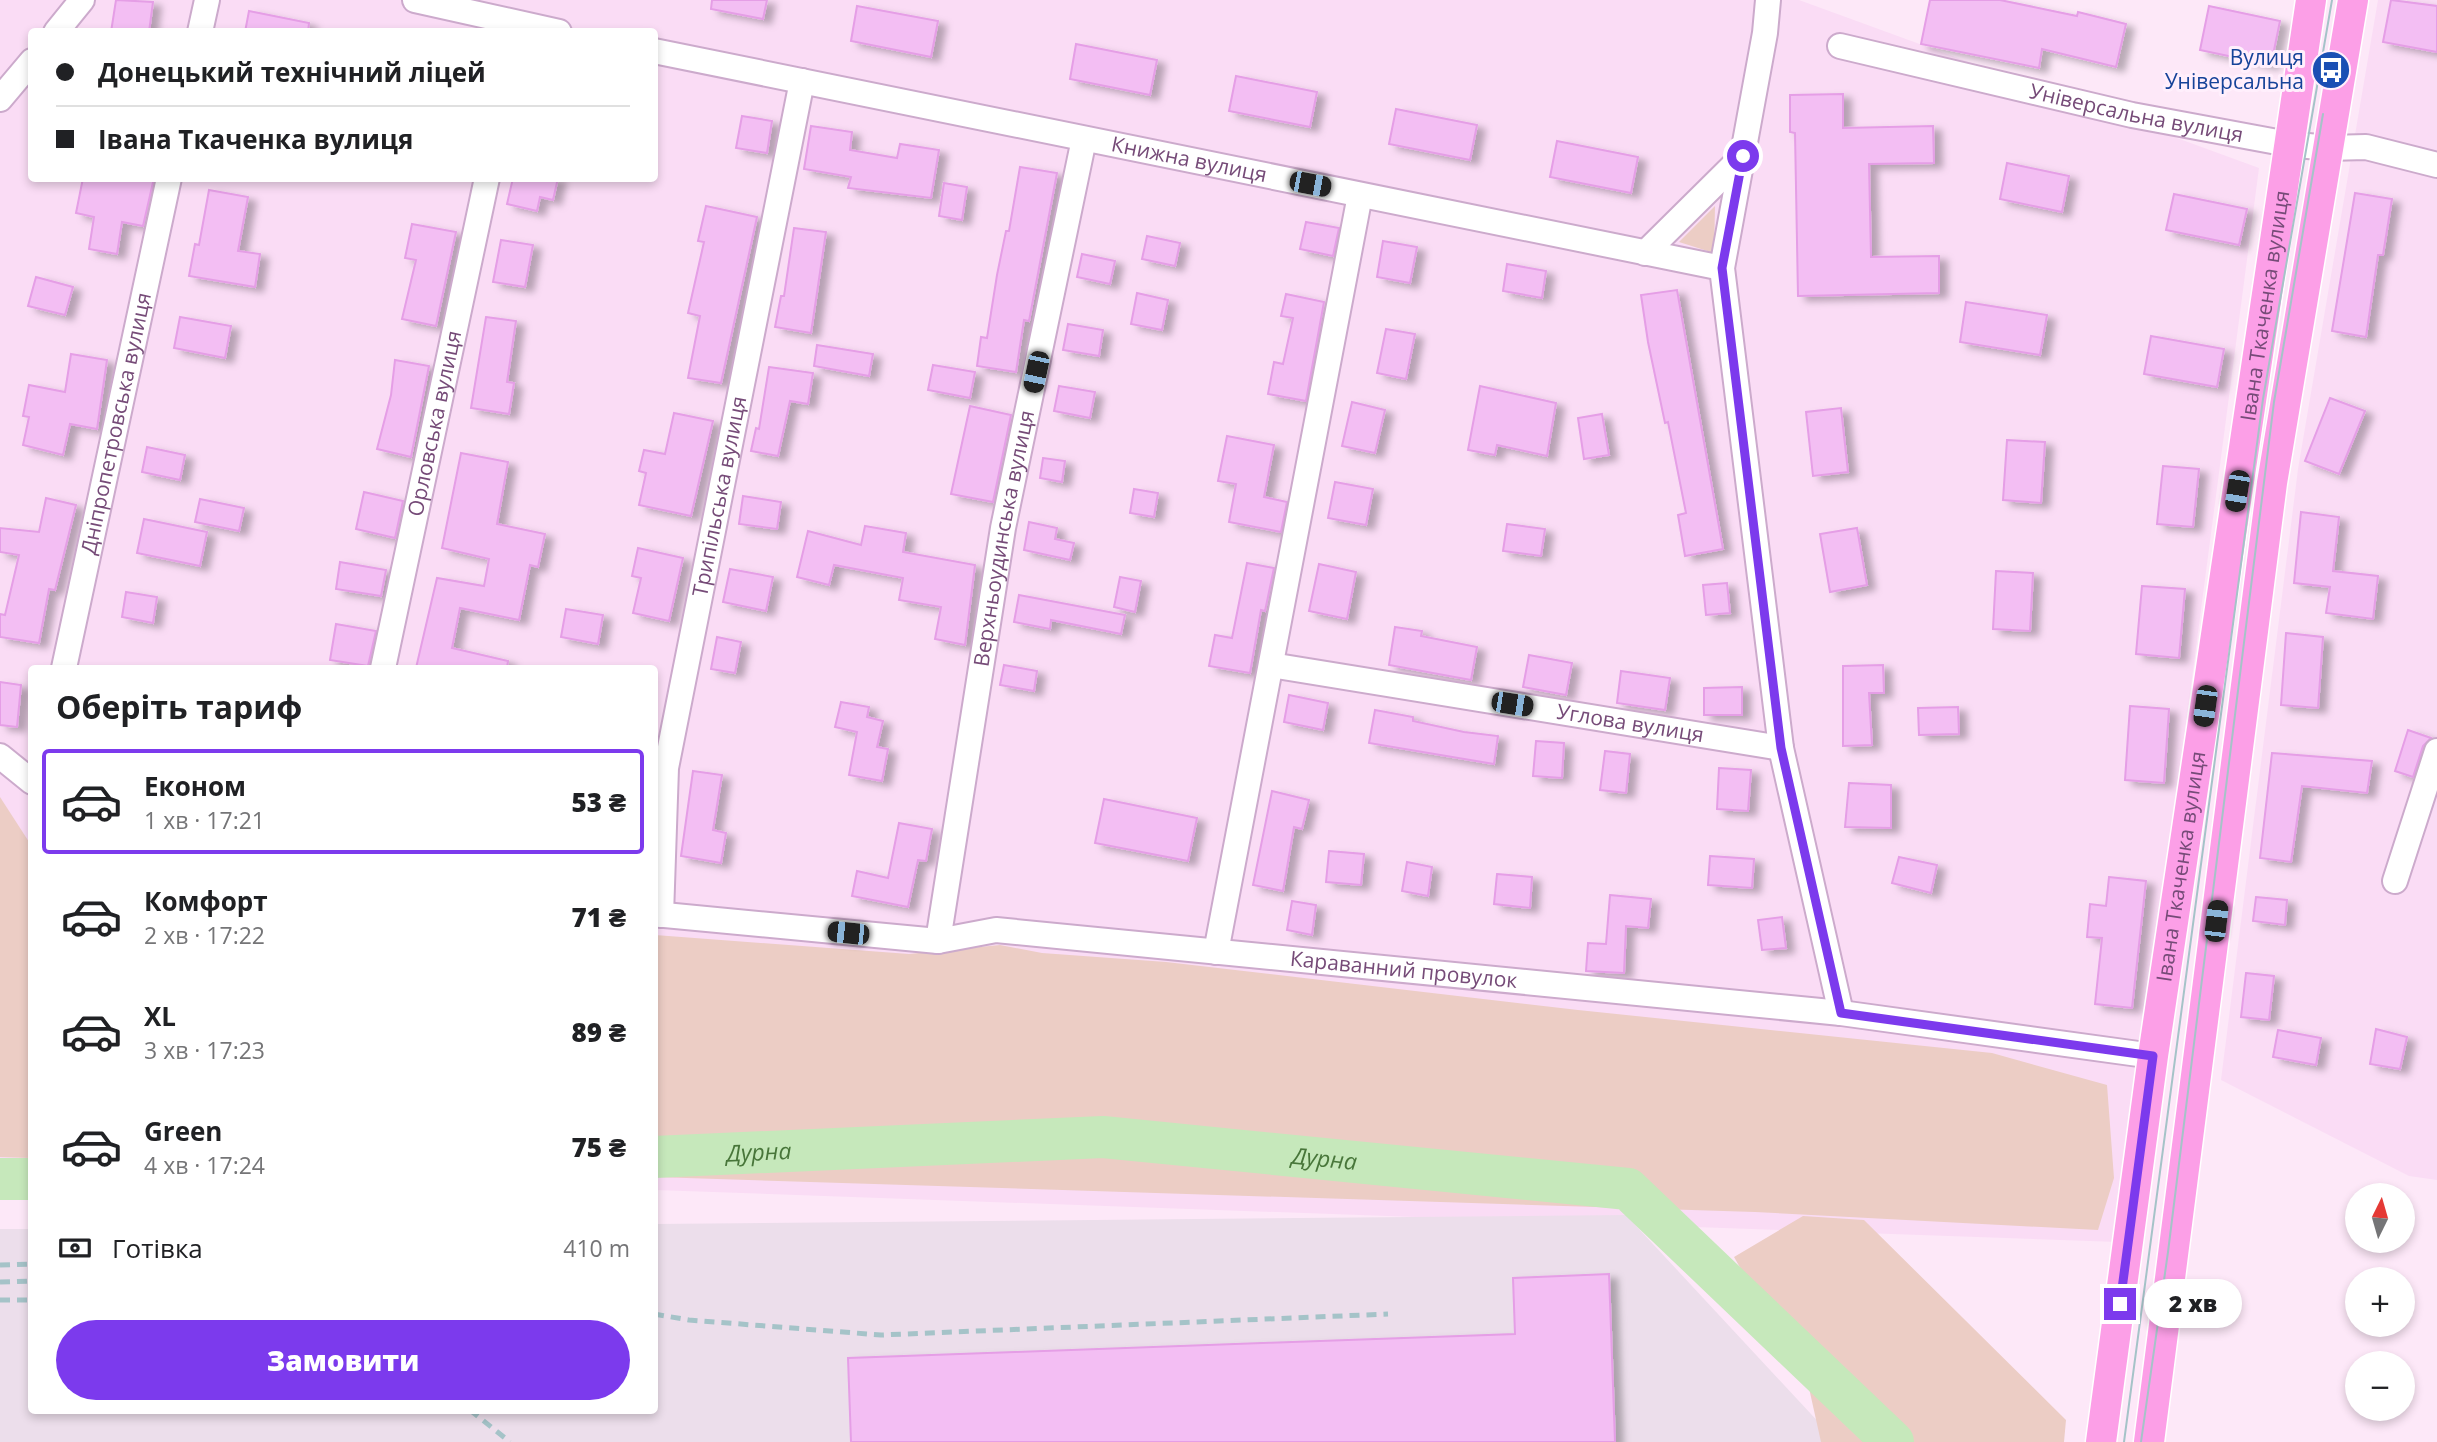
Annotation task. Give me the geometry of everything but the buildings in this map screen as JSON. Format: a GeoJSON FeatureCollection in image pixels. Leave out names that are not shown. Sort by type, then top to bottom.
{"type":"FeatureCollection","features":[{"type":"Feature","properties":{"kind":"main road","name":"Івана Ткаченка вулиця"},"geometry":{"type":"LineString","coordinates":[[2101,1442],[2153,1056],[2311,0]]}},
{"type":"Feature","properties":{"kind":"main road","name":"Івана Ткаченка вулиця"},"geometry":{"type":"LineString","coordinates":[[2149,1442],[2270,497],[2353,0]]}},
{"type":"Feature","properties":{"kind":"street"},"geometry":{"type":"LineString","coordinates":[[59,28],[82,0]]}},
{"type":"Feature","properties":{"kind":"street"},"geometry":{"type":"LineString","coordinates":[[201,28],[207,0]]}},
{"type":"Feature","properties":{"kind":"street"},"geometry":{"type":"LineString","coordinates":[[415,0],[519,28]]}},
{"type":"Feature","properties":{"kind":"street"},"geometry":{"type":"LineString","coordinates":[[1768,0],[1722,268],[1781,748],[1841,1013]]}},
{"type":"Feature","properties":{"kind":"street","name":"Універсальна вулиця"},"geometry":{"type":"LineString","coordinates":[[1840,46],[2132,114],[2288,144],[2328,148],[2366,147],[2437,165]]}},
{"type":"Feature","properties":{"kind":"street","name":"Книжна вулиця"},"geometry":{"type":"LineString","coordinates":[[658,52],[1722,268]]}},
{"type":"Feature","properties":{"kind":"street"},"geometry":{"type":"LineString","coordinates":[[0,99],[28,66]]}},
{"type":"Feature","properties":{"kind":"street","name":"Трипільська вулиця"},"geometry":{"type":"LineString","coordinates":[[658,914],[666,768],[802,81]]}},
{"type":"Feature","properties":{"kind":"street","name":"Верхньоудинська вулиця"},"geometry":{"type":"LineString","coordinates":[[938,941],[1003,528],[1084,139]]}},
{"type":"Feature","properties":{"kind":"street"},"geometry":{"type":"LineString","coordinates":[[1645,253],[1743,156]]}},
{"type":"Feature","properties":{"kind":"street","name":"Дніпропетровська вулиця"},"geometry":{"type":"LineString","coordinates":[[65,665],[168,182]]}},
{"type":"Feature","properties":{"kind":"street","name":"Орловська вулиця"},"geometry":{"type":"LineString","coordinates":[[384,665],[486,182]]}},
{"type":"Feature","properties":{"kind":"street"},"geometry":{"type":"LineString","coordinates":[[1216,952],[1360,195]]}},
{"type":"Feature","properties":{"kind":"street","name":"Углова вулиця"},"geometry":{"type":"LineString","coordinates":[[1271,665],[1781,748]]}},
{"type":"Feature","properties":{"kind":"street"},"geometry":{"type":"LineString","coordinates":[[2395,881],[2437,751]]}},
{"type":"Feature","properties":{"kind":"street"},"geometry":{"type":"LineString","coordinates":[[0,756],[28,779]]}},
{"type":"Feature","properties":{"kind":"street","name":"Караванний провулок"},"geometry":{"type":"LineString","coordinates":[[658,914],[938,941],[996,930],[1841,1013],[2153,1056]]}},
{"type":"Feature","properties":{"kind":"shaded area"},"geometry":{"type":"Polygon","coordinates":[[[0,0],[1799,0],[2259,168],[2118,1242],[658,1190],[658,665],[28,665],[28,1168],[0,1167],[0,0]]]}},
{"type":"Feature","properties":{"kind":"shaded area"},"geometry":{"type":"Polygon","coordinates":[[[2378,0],[2437,0],[2437,1180],[2409,1176],[2221,1080],[2298,469],[2378,0]]]}},
{"type":"Feature","properties":{"kind":"shaded area"},"geometry":{"type":"Polygon","coordinates":[[[1715,206],[1714,253],[1679,242],[1715,206]]]}},
{"type":"Feature","properties":{"kind":"shaded area"},"geometry":{"type":"Polygon","coordinates":[[[0,797],[28,840],[28,1158],[0,1157],[0,797]]]}},
{"type":"Feature","properties":{"kind":"shaded area"},"geometry":{"type":"Polygon","coordinates":[[[658,935],[909,954],[1000,945],[1042,953],[1166,962],[1578,1010],[1992,1053],[2107,1085],[2114,1178],[2098,1230],[1755,1212],[658,1177],[658,935]]]}},
{"type":"Feature","properties":{"kind":"shaded area"},"geometry":{"type":"Polygon","coordinates":[[[1626,1215],[1824,1428],[1825,1442],[0,1442],[0,1229],[28,1229],[28,1414],[658,1414],[658,1224],[1626,1215]]]}},
{"type":"Feature","properties":{"kind":"shaded area"},"geometry":{"type":"Polygon","coordinates":[[[1803,1216],[1864,1220],[2066,1420],[2064,1442],[1821,1442],[1809,1388],[1734,1257],[1803,1216]]]}},
{"type":"Feature","properties":{"kind":"waterway","name":"Дурна"},"geometry":{"type":"LineString","coordinates":[[658,1157],[1103,1137],[1628,1189],[1893,1442]]}},
{"type":"Feature","properties":{"kind":"waterway","name":"Дурна"},"geometry":{"type":"LineString","coordinates":[[0,1179],[28,1179]]}},
{"type":"Feature","properties":{"kind":"tram line"},"geometry":{"type":"LineString","coordinates":[[2124,1442],[2263,399],[2332,0]]}},
{"type":"Feature","properties":{"kind":"tram line"},"geometry":{"type":"LineString","coordinates":[[2141,1442],[2168,1252],[2274,402],[2323,114]]}},
{"type":"Feature","properties":{"kind":"railway"},"geometry":{"type":"LineString","coordinates":[[0,1265],[28,1264]]}},
{"type":"Feature","properties":{"kind":"railway"},"geometry":{"type":"LineString","coordinates":[[0,1282],[28,1281]]}},
{"type":"Feature","properties":{"kind":"railway"},"geometry":{"type":"LineString","coordinates":[[0,1300],[28,1300]]}},
{"type":"Feature","properties":{"kind":"railway"},"geometry":{"type":"LineString","coordinates":[[658,1315],[689,1320],[881,1335],[1388,1314]]}},
{"type":"Feature","properties":{"kind":"railway"},"geometry":{"type":"LineString","coordinates":[[475,1414],[510,1442]]}},
{"type":"Feature","properties":{"kind":"place","name":"Вулиця Універсальна"},"geometry":{"type":"Point","coordinates":[2331,70]}},
{"type":"Feature","properties":{"kind":"route"},"geometry":{"type":"LineString","coordinates":[[1743,156],[1722,268],[1781,748],[1841,1013],[2153,1056],[2120,1304]]}}]}
